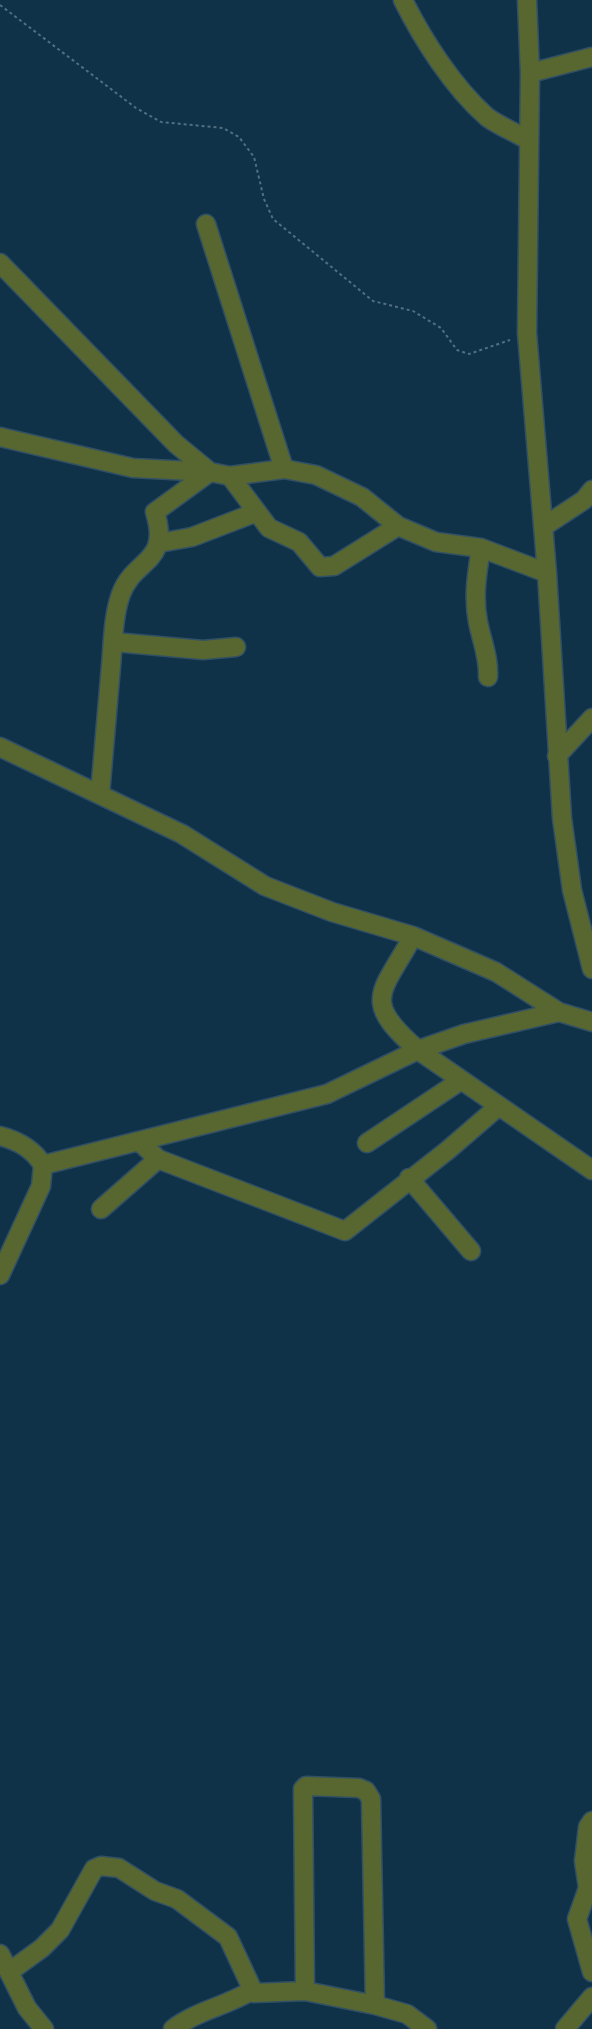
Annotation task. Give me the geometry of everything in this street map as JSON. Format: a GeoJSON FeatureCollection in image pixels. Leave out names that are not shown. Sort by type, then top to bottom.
{"type":"FeatureCollection","features":[{"type":"Feature","properties":{"kind":"street"},"geometry":{"type":"LineString","coordinates":[[404,0],[422,38],[474,102],[488,117],[528,140]]}},
{"type":"Feature","properties":{"kind":"street"},"geometry":{"type":"LineString","coordinates":[[527,0],[530,73],[527,333],[547,573],[557,756],[572,890],[592,969]]}},
{"type":"Feature","properties":{"kind":"street"},"geometry":{"type":"LineString","coordinates":[[530,73],[592,57]]}},
{"type":"Feature","properties":{"kind":"street"},"geometry":{"type":"LineString","coordinates":[[207,224],[284,469]]}},
{"type":"Feature","properties":{"kind":"street"},"geometry":{"type":"LineString","coordinates":[[0,263],[176,444],[210,472]]}},
{"type":"Feature","properties":{"kind":"street"},"geometry":{"type":"LineString","coordinates":[[0,437],[133,468],[210,472],[230,476],[284,469],[316,475],[362,497],[398,526],[436,542],[481,548],[547,573]]}},
{"type":"Feature","properties":{"kind":"street"},"geometry":{"type":"LineString","coordinates":[[100,794],[114,642],[121,594],[133,576],[149,562],[159,543],[159,525],[155,512],[210,472]]}},
{"type":"Feature","properties":{"kind":"street"},"geometry":{"type":"LineString","coordinates":[[230,476],[269,528],[299,542],[314,562],[328,568],[398,526]]}},
{"type":"Feature","properties":{"kind":"street"},"geometry":{"type":"LineString","coordinates":[[543,527],[590,497]]}},
{"type":"Feature","properties":{"kind":"street"},"geometry":{"type":"LineString","coordinates":[[159,543],[192,537],[257,512]]}},
{"type":"Feature","properties":{"kind":"street"},"geometry":{"type":"LineString","coordinates":[[481,548],[475,587],[478,622],[489,657],[488,677]]}},
{"type":"Feature","properties":{"kind":"street"},"geometry":{"type":"LineString","coordinates":[[114,642],[203,650],[236,647]]}},
{"type":"Feature","properties":{"kind":"street"},"geometry":{"type":"LineString","coordinates":[[557,756],[592,717]]}},
{"type":"Feature","properties":{"kind":"street"},"geometry":{"type":"LineString","coordinates":[[0,747],[182,834],[265,886],[332,912],[413,936],[496,972],[559,1012],[592,1022]]}},
{"type":"Feature","properties":{"kind":"street"},"geometry":{"type":"LineString","coordinates":[[413,936],[386,982],[381,1000],[383,1014],[397,1031],[418,1050],[592,1170]]}},
{"type":"Feature","properties":{"kind":"street"},"geometry":{"type":"LineString","coordinates":[[43,1165],[339,1090],[369,1072],[418,1050],[464,1034],[559,1012]]}},
{"type":"Feature","properties":{"kind":"street"},"geometry":{"type":"LineString","coordinates":[[367,1143],[460,1081]]}},
{"type":"Feature","properties":{"kind":"street"},"geometry":{"type":"LineString","coordinates":[[140,1142],[158,1159],[340,1230],[349,1229],[499,1106]]}},
{"type":"Feature","properties":{"kind":"street"},"geometry":{"type":"LineString","coordinates":[[0,1136],[15,1140],[36,1153],[43,1165],[41,1186],[0,1275]]}},
{"type":"Feature","properties":{"kind":"street"},"geometry":{"type":"LineString","coordinates":[[100,1209],[158,1159]]}},
{"type":"Feature","properties":{"kind":"street"},"geometry":{"type":"LineString","coordinates":[[409,1178],[471,1251]]}},
{"type":"Feature","properties":{"kind":"street"},"geometry":{"type":"LineString","coordinates":[[305,1992],[303,1789],[306,1786],[359,1788],[366,1791],[371,1799],[375,2005]]}},
{"type":"Feature","properties":{"kind":"street"},"geometry":{"type":"LineString","coordinates":[[592,1821],[588,1827],[584,1861],[588,1888],[577,1918],[592,1972]]}},
{"type":"Feature","properties":{"kind":"street"},"geometry":{"type":"LineString","coordinates":[[9,1972],[51,1940],[68,1918],[94,1869],[108,1866],[119,1868],[155,1891],[177,1899],[228,1937],[251,1991],[258,1994],[305,1992],[375,2005],[407,2014],[427,2029]]}},
{"type":"Feature","properties":{"kind":"street"},"geometry":{"type":"LineString","coordinates":[[0,1954],[27,2008],[44,2029]]}},
{"type":"Feature","properties":{"kind":"street"},"geometry":{"type":"LineString","coordinates":[[172,2029],[187,2018],[235,2000],[251,1991]]}},
{"type":"Feature","properties":{"kind":"street"},"geometry":{"type":"LineString","coordinates":[[565,2029],[592,1996]]}},
{"type":"Feature","properties":{"kind":"path"},"geometry":{"type":"LineString","coordinates":[[0,5],[136,108],[161,122],[223,128],[239,137],[254,157],[264,199],[273,219],[373,301],[413,311],[441,328],[456,350],[469,354],[527,333]]}}]}
